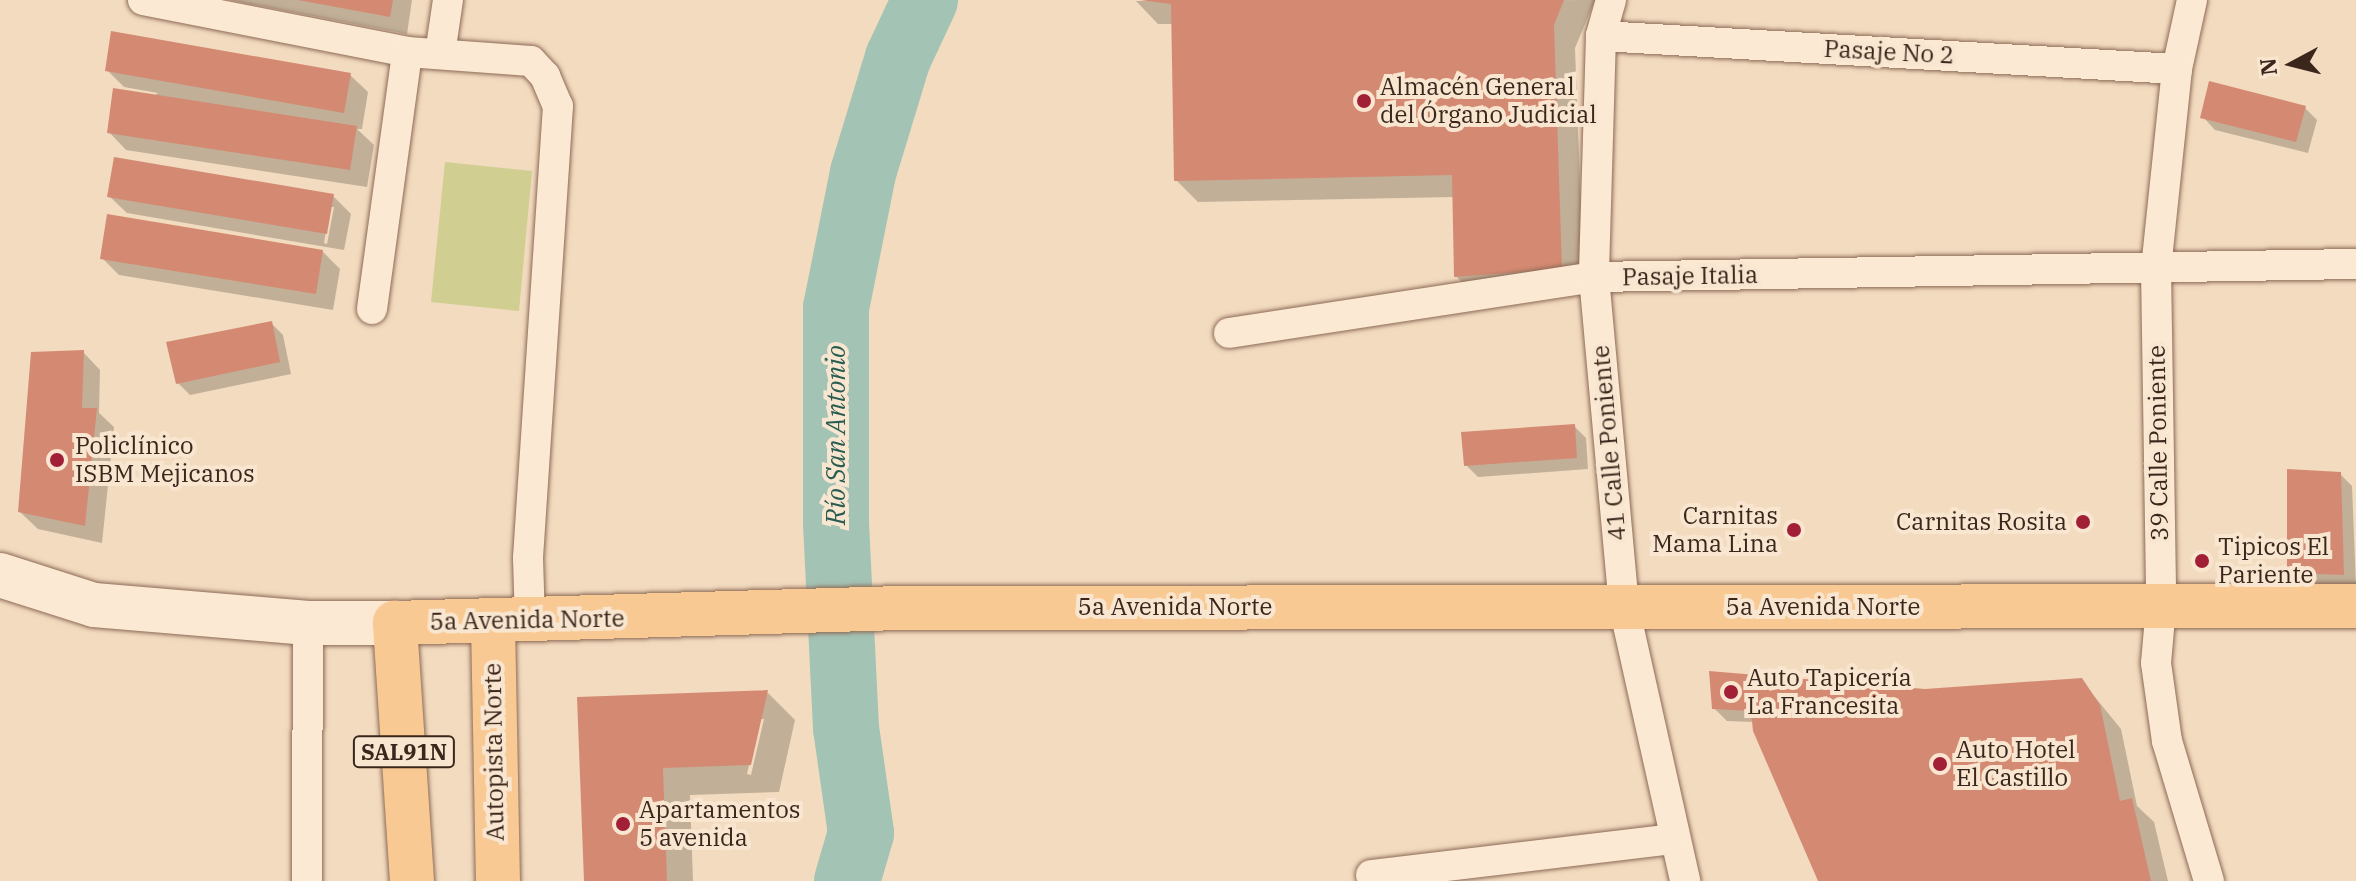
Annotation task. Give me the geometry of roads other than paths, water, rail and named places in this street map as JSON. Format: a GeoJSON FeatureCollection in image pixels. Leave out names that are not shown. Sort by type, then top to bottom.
{"type":"FeatureCollection","features":[{"type":"Feature","properties":{"kind":"main road","name":"5a Avenida Norte"},"geometry":{"type":"LineString","coordinates":[[0,575],[94,605],[308,623],[511,622],[894,608],[2356,606]]}},
{"type":"Feature","properties":{"kind":"main road","name":"Autopista Norte"},"geometry":{"type":"LineString","coordinates":[[498,881],[511,622]]}},
{"type":"Feature","properties":{"kind":"main road","name":"SAL91N"},"geometry":{"type":"LineString","coordinates":[[395,623],[412,881]]}},
{"type":"Feature","properties":{"kind":"street"},"geometry":{"type":"LineString","coordinates":[[143,0],[407,52],[531,61],[545,76],[558,106],[528,558],[511,622]]}},
{"type":"Feature","properties":{"kind":"street"},"geometry":{"type":"LineString","coordinates":[[440,54],[448,0]]}},
{"type":"Feature","properties":{"kind":"street","name":"41 Calle Poniente"},"geometry":{"type":"LineString","coordinates":[[1611,0],[1601,36],[1594,277],[1624,607],[1685,881]]}},
{"type":"Feature","properties":{"kind":"street","name":"39 Calle Poniente"},"geometry":{"type":"LineString","coordinates":[[2192,0],[2177,69],[2156,269],[2161,606],[2156,663],[2167,741],[2209,881]]}},
{"type":"Feature","properties":{"kind":"street","name":"Pasaje No 2"},"geometry":{"type":"LineString","coordinates":[[1601,36],[2177,69]]}},
{"type":"Feature","properties":{"kind":"street"},"geometry":{"type":"LineString","coordinates":[[372,309],[407,52]]}},
{"type":"Feature","properties":{"kind":"street","name":"Pasaje Italia"},"geometry":{"type":"LineString","coordinates":[[1229,333],[1594,277],[2356,264]]}},
{"type":"Feature","properties":{"kind":"street"},"geometry":{"type":"LineString","coordinates":[[307,881],[308,623]]}},
{"type":"Feature","properties":{"kind":"street"},"geometry":{"type":"LineString","coordinates":[[1371,875],[1674,839]]}},
{"type":"Feature","properties":{"kind":"waterway","name":"Río San Antonio"},"geometry":{"type":"LineString","coordinates":[[847,881],[861,833],[846,728],[836,523],[836,308],[863,173],[898,58],[925,0]]}},
{"type":"Feature","properties":{"kind":"place","name":"Almacén General del Órgano Judicial"},"geometry":{"type":"Point","coordinates":[1364,101]}},
{"type":"Feature","properties":{"kind":"place","name":"Policlínico ISBM Mejicanos"},"geometry":{"type":"Point","coordinates":[57,460]}},
{"type":"Feature","properties":{"kind":"place","name":"Carnitas Rosita"},"geometry":{"type":"Point","coordinates":[2083,522]}},
{"type":"Feature","properties":{"kind":"place","name":"Carnitas Mama Lina"},"geometry":{"type":"Point","coordinates":[1794,530]}},
{"type":"Feature","properties":{"kind":"place","name":"Tipicos El Pariente"},"geometry":{"type":"Point","coordinates":[2202,561]}},
{"type":"Feature","properties":{"kind":"place","name":"Auto Tapicería La Francesita"},"geometry":{"type":"Point","coordinates":[1731,692]}},
{"type":"Feature","properties":{"kind":"place","name":"Auto Hotel El Castillo"},"geometry":{"type":"Point","coordinates":[1940,764]}},
{"type":"Feature","properties":{"kind":"place","name":"Apartamentos 5 avenida"},"geometry":{"type":"Point","coordinates":[623,824]}}]}
